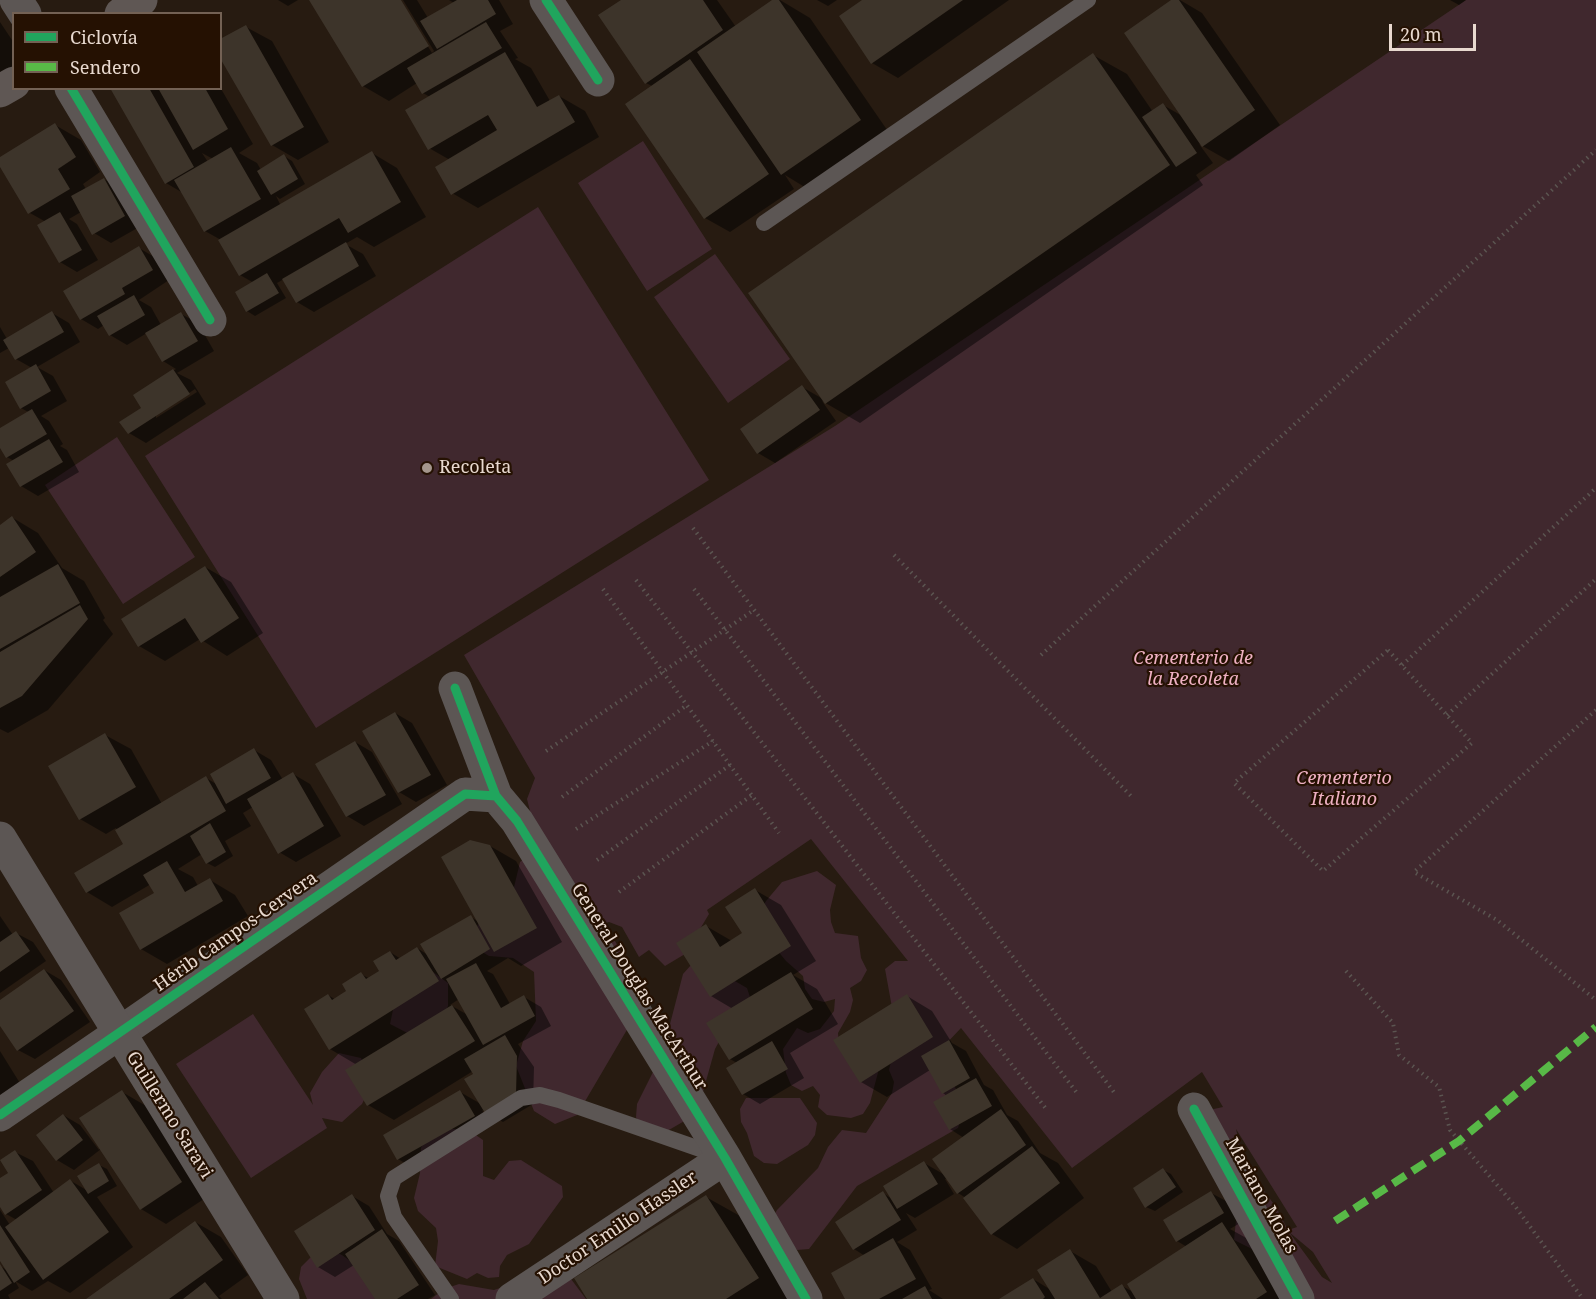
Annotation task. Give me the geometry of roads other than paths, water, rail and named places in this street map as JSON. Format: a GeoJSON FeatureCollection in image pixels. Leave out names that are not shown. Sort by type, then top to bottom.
{"type":"FeatureCollection","features":[{"type":"Feature","properties":{"kind":"main road"},"geometry":{"type":"LineString","coordinates":[[124,12],[141,0]]}},
{"type":"Feature","properties":{"kind":"street"},"geometry":{"type":"LineString","coordinates":[[546,0],[598,80]]}},
{"type":"Feature","properties":{"kind":"street"},"geometry":{"type":"LineString","coordinates":[[72,90],[210,320]]}},
{"type":"Feature","properties":{"kind":"street","name":"General Douglas MacArthur"},"geometry":{"type":"LineString","coordinates":[[455,688],[496,796],[517,821],[725,1158],[806,1299]]}},
{"type":"Feature","properties":{"kind":"street","name":"Hérib Campos-Cervera"},"geometry":{"type":"LineString","coordinates":[[0,1115],[465,794],[496,796]]}},
{"type":"Feature","properties":{"kind":"street","name":"Guillermo Saravi"},"geometry":{"type":"LineString","coordinates":[[0,838],[118,1034],[283,1299]]}},
{"type":"Feature","properties":{"kind":"street","name":"Mariano Molas"},"geometry":{"type":"LineString","coordinates":[[1194,1109],[1298,1299]]}},
{"type":"Feature","properties":{"kind":"street","name":"Doctor Emilio Hassler"},"geometry":{"type":"LineString","coordinates":[[512,1299],[725,1158]]}},
{"type":"Feature","properties":{"kind":"lane"},"geometry":{"type":"LineString","coordinates":[[764,223],[1088,0]]}},
{"type":"Feature","properties":{"kind":"lane"},"geometry":{"type":"LineString","coordinates":[[451,1299],[394,1217],[388,1196],[394,1179],[521,1098],[540,1095],[559,1100],[725,1158]]}},
{"type":"Feature","properties":{"kind":"place","name":"Recoleta"},"geometry":{"type":"Point","coordinates":[427,468]}},
{"type":"Feature","properties":{"kind":"park label","name":"Cementerio de la Recoleta"},"geometry":{"type":"Point","coordinates":[1193,669]}},
{"type":"Feature","properties":{"kind":"park label","name":"Cementerio Italiano"},"geometry":{"type":"Point","coordinates":[1344,789]}}]}
